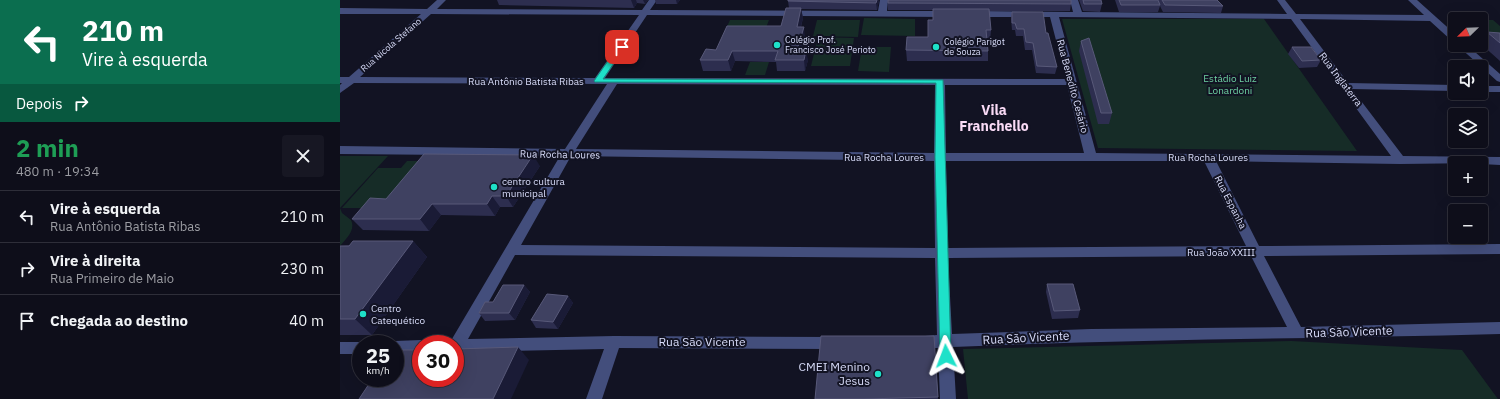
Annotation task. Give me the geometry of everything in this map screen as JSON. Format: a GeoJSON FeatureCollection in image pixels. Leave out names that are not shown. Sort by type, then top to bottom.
{"type":"FeatureCollection","features":[{"type":"Feature","properties":{"kind":"street","name":"Rua Nicola Stefano"},"geometry":{"type":"LineString","coordinates":[[340,90],[442,0]]}},
{"type":"Feature","properties":{"kind":"street"},"geometry":{"type":"LineString","coordinates":[[598,81],[646,13],[653,0]]}},
{"type":"Feature","properties":{"kind":"street"},"geometry":{"type":"LineString","coordinates":[[882,13],[884,0]]}},
{"type":"Feature","properties":{"kind":"street"},"geometry":{"type":"LineString","coordinates":[[1074,0],[1078,15]]}},
{"type":"Feature","properties":{"kind":"street","name":"Rua Inglaterra"},"geometry":{"type":"LineString","coordinates":[[1281,0],[1400,160]]}},
{"type":"Feature","properties":{"kind":"street"},"geometry":{"type":"LineString","coordinates":[[1412,0],[1448,33]]}},
{"type":"Feature","properties":{"kind":"street"},"geometry":{"type":"LineString","coordinates":[[340,10],[1432,18]]}},
{"type":"Feature","properties":{"kind":"street","name":"Rua Benedito Cesário"},"geometry":{"type":"LineString","coordinates":[[1054,15],[1091,157]]}},
{"type":"Feature","properties":{"kind":"street"},"geometry":{"type":"LineString","coordinates":[[1470,52],[1500,79]]}},
{"type":"Feature","properties":{"kind":"street","name":"Rua Antônio Batista Ribas"},"geometry":{"type":"LineString","coordinates":[[340,80],[613,82],[1072,82]]}},
{"type":"Feature","properties":{"kind":"street"},"geometry":{"type":"LineString","coordinates":[[940,81],[942,253],[948,399]]}},
{"type":"Feature","properties":{"kind":"street"},"geometry":{"type":"LineString","coordinates":[[462,335],[567,154],[613,82]]}},
{"type":"Feature","properties":{"kind":"street"},"geometry":{"type":"LineString","coordinates":[[1346,86],[1448,88]]}},
{"type":"Feature","properties":{"kind":"street"},"geometry":{"type":"LineString","coordinates":[[1488,89],[1500,89]]}},
{"type":"Feature","properties":{"kind":"street","name":"Rua Rocha Loures"},"geometry":{"type":"LineString","coordinates":[[340,150],[567,154],[940,157],[1208,157],[1500,162]]}},
{"type":"Feature","properties":{"kind":"street","name":"Rua Espanha"},"geometry":{"type":"LineString","coordinates":[[1208,157],[1297,333]]}},
{"type":"Feature","properties":{"kind":"street","name":"Rua João XXIII"},"geometry":{"type":"LineString","coordinates":[[511,250],[942,253],[1256,252],[1500,249]]}},
{"type":"Feature","properties":{"kind":"street","name":"Rua São Vicente"},"geometry":{"type":"LineString","coordinates":[[906,342],[945,342],[1091,335],[1297,333],[1500,328]]}},
{"type":"Feature","properties":{"kind":"street"},"geometry":{"type":"LineString","coordinates":[[594,399],[614,342]]}},
{"type":"Feature","properties":{"kind":"street","name":"Rua São Vicente"},"geometry":{"type":"LineString","coordinates":[[464,346],[614,342],[852,343]]}},
{"type":"Feature","properties":{"kind":"street"},"geometry":{"type":"LineString","coordinates":[[340,348],[352,348]]}},
{"type":"Feature","properties":{"kind":"green space"},"geometry":{"type":"Polygon","coordinates":[[[864,18],[915,19],[915,36],[861,35],[864,18]]]}},
{"type":"Feature","properties":{"kind":"green space","name":"Estádio Luiz Lonardoni"},"geometry":{"type":"Polygon","coordinates":[[[1062,19],[1264,19],[1357,151],[1098,148],[1062,19]]]}},
{"type":"Feature","properties":{"kind":"green space"},"geometry":{"type":"Polygon","coordinates":[[[730,20],[769,20],[764,33],[724,33],[730,20]]]}},
{"type":"Feature","properties":{"kind":"green space"},"geometry":{"type":"Polygon","coordinates":[[[817,20],[860,20],[858,37],[813,36],[817,20]]]}},
{"type":"Feature","properties":{"kind":"green space"},"geometry":{"type":"Polygon","coordinates":[[[1488,20],[1493,20],[1500,26],[1500,41],[1488,40],[1488,20]]]}},
{"type":"Feature","properties":{"kind":"green space"},"geometry":{"type":"Polygon","coordinates":[[[818,37],[854,38],[850,66],[811,66],[818,37]]]}},
{"type":"Feature","properties":{"kind":"green space"},"geometry":{"type":"Polygon","coordinates":[[[862,47],[891,47],[889,72],[858,71],[862,47]]]}},
{"type":"Feature","properties":{"kind":"green space"},"geometry":{"type":"Polygon","coordinates":[[[750,62],[769,62],[765,75],[745,75],[750,62]]]}},
{"type":"Feature","properties":{"kind":"green space"},"geometry":{"type":"Polygon","coordinates":[[[340,156],[388,156],[340,208],[340,156]]]}},
{"type":"Feature","properties":{"kind":"green space"},"geometry":{"type":"Polygon","coordinates":[[[407,161],[434,161],[396,208],[342,208],[378,168],[401,168],[407,161]]]}},
{"type":"Feature","properties":{"kind":"green space"},"geometry":{"type":"Polygon","coordinates":[[[340,208],[342,213],[351,220],[352,227],[350,234],[340,246],[340,208]]]}},
{"type":"Feature","properties":{"kind":"green space"},"geometry":{"type":"Polygon","coordinates":[[[1291,341],[1462,350],[1498,399],[968,399],[963,349],[1291,341]]]}},
{"type":"Feature","properties":{"kind":"building"},"geometry":{"type":"Polygon","coordinates":[[[788,0],[877,0],[876,3],[788,0]]]}},
{"type":"Feature","properties":{"kind":"building"},"geometry":{"type":"Polygon","coordinates":[[[888,0],[1071,0],[1071,4],[888,3],[888,0]]]}},
{"type":"Feature","properties":{"kind":"building"},"geometry":{"type":"Polygon","coordinates":[[[1083,0],[1101,0],[1102,4],[1084,4],[1083,0]]]}},
{"type":"Feature","properties":{"kind":"building"},"geometry":{"type":"Polygon","coordinates":[[[1119,0],[1158,0],[1160,5],[1121,5],[1119,0]]]}},
{"type":"Feature","properties":{"kind":"building"},"geometry":{"type":"Polygon","coordinates":[[[1162,0],[1217,0],[1223,6],[1165,5],[1162,0]]]}},
{"type":"Feature","properties":{"kind":"building"},"geometry":{"type":"Polygon","coordinates":[[[786,8],[801,8],[797,27],[804,27],[797,50],[806,50],[804,60],[775,60],[778,51],[732,51],[728,60],[700,60],[706,49],[716,50],[727,26],[781,26],[786,8]]]}},
{"type":"Feature","properties":{"kind":"building"},"geometry":{"type":"Polygon","coordinates":[[[933,9],[989,9],[991,30],[986,30],[988,51],[906,50],[907,37],[928,37],[928,20],[933,20],[933,9]]]}},
{"type":"Feature","properties":{"kind":"building"},"geometry":{"type":"Polygon","coordinates":[[[1012,12],[1043,12],[1046,33],[1048,33],[1057,67],[1037,66],[1033,43],[1026,42],[1024,29],[1017,29],[1015,23],[1012,23],[1012,12]]]}},
{"type":"Feature","properties":{"kind":"building"},"geometry":{"type":"Polygon","coordinates":[[[1488,32],[1500,33],[1500,43],[1488,33],[1488,32]]]}},
{"type":"Feature","properties":{"kind":"building"},"geometry":{"type":"Polygon","coordinates":[[[1089,38],[1112,113],[1101,113],[1081,41],[1089,38]]]}},
{"type":"Feature","properties":{"kind":"building"},"geometry":{"type":"Polygon","coordinates":[[[1292,47],[1311,47],[1321,60],[1302,61],[1292,47]]]}},
{"type":"Feature","properties":{"kind":"building"},"geometry":{"type":"Polygon","coordinates":[[[424,154],[533,155],[506,196],[492,196],[487,204],[432,204],[420,219],[352,219],[370,198],[386,199],[424,154]]]}},
{"type":"Feature","properties":{"kind":"building"},"geometry":{"type":"Polygon","coordinates":[[[353,241],[413,241],[355,319],[340,319],[340,246],[349,246],[353,241]]]}},
{"type":"Feature","properties":{"kind":"building"},"geometry":{"type":"Polygon","coordinates":[[[1047,284],[1073,284],[1080,310],[1054,311],[1047,284]]]}},
{"type":"Feature","properties":{"kind":"building"},"geometry":{"type":"Polygon","coordinates":[[[503,285],[524,285],[509,313],[479,313],[485,302],[493,302],[503,285]]]}},
{"type":"Feature","properties":{"kind":"building"},"geometry":{"type":"Polygon","coordinates":[[[547,294],[568,296],[553,322],[531,320],[547,294]]]}},
{"type":"Feature","properties":{"kind":"building","name":"CMEI Menino Jesus"},"geometry":{"type":"Polygon","coordinates":[[[821,336],[934,336],[938,397],[815,399],[821,336]]]}},
{"type":"Feature","properties":{"kind":"building"},"geometry":{"type":"Polygon","coordinates":[[[518,347],[493,399],[359,399],[367,387],[404,387],[404,350],[412,350],[412,387],[464,387],[464,349],[518,347]]]}},
{"type":"Feature","properties":{"kind":"place","name":"Colégio Prof. Francisco José Perioto"},"geometry":{"type":"Point","coordinates":[777,45]}},
{"type":"Feature","properties":{"kind":"place","name":"Colégio Parigot de Souza"},"geometry":{"type":"Point","coordinates":[936,47]}},
{"type":"Feature","properties":{"kind":"place","name":"centro cultura municipal"},"geometry":{"type":"Point","coordinates":[494,187]}},
{"type":"Feature","properties":{"kind":"place","name":"Centro Catequético"},"geometry":{"type":"Point","coordinates":[363,314]}},
{"type":"Feature","properties":{"kind":"place","name":"CMEI Menino Jesus"},"geometry":{"type":"Point","coordinates":[878,374]}},
{"type":"Feature","properties":{"kind":"district","name":"Vila Franchello"},"geometry":{"type":"Point","coordinates":[994,118]}},
{"type":"Feature","properties":{"kind":"route"},"geometry":{"type":"LineString","coordinates":[[622,47],[598,81],[940,81],[942,253],[946,356]]}}]}
